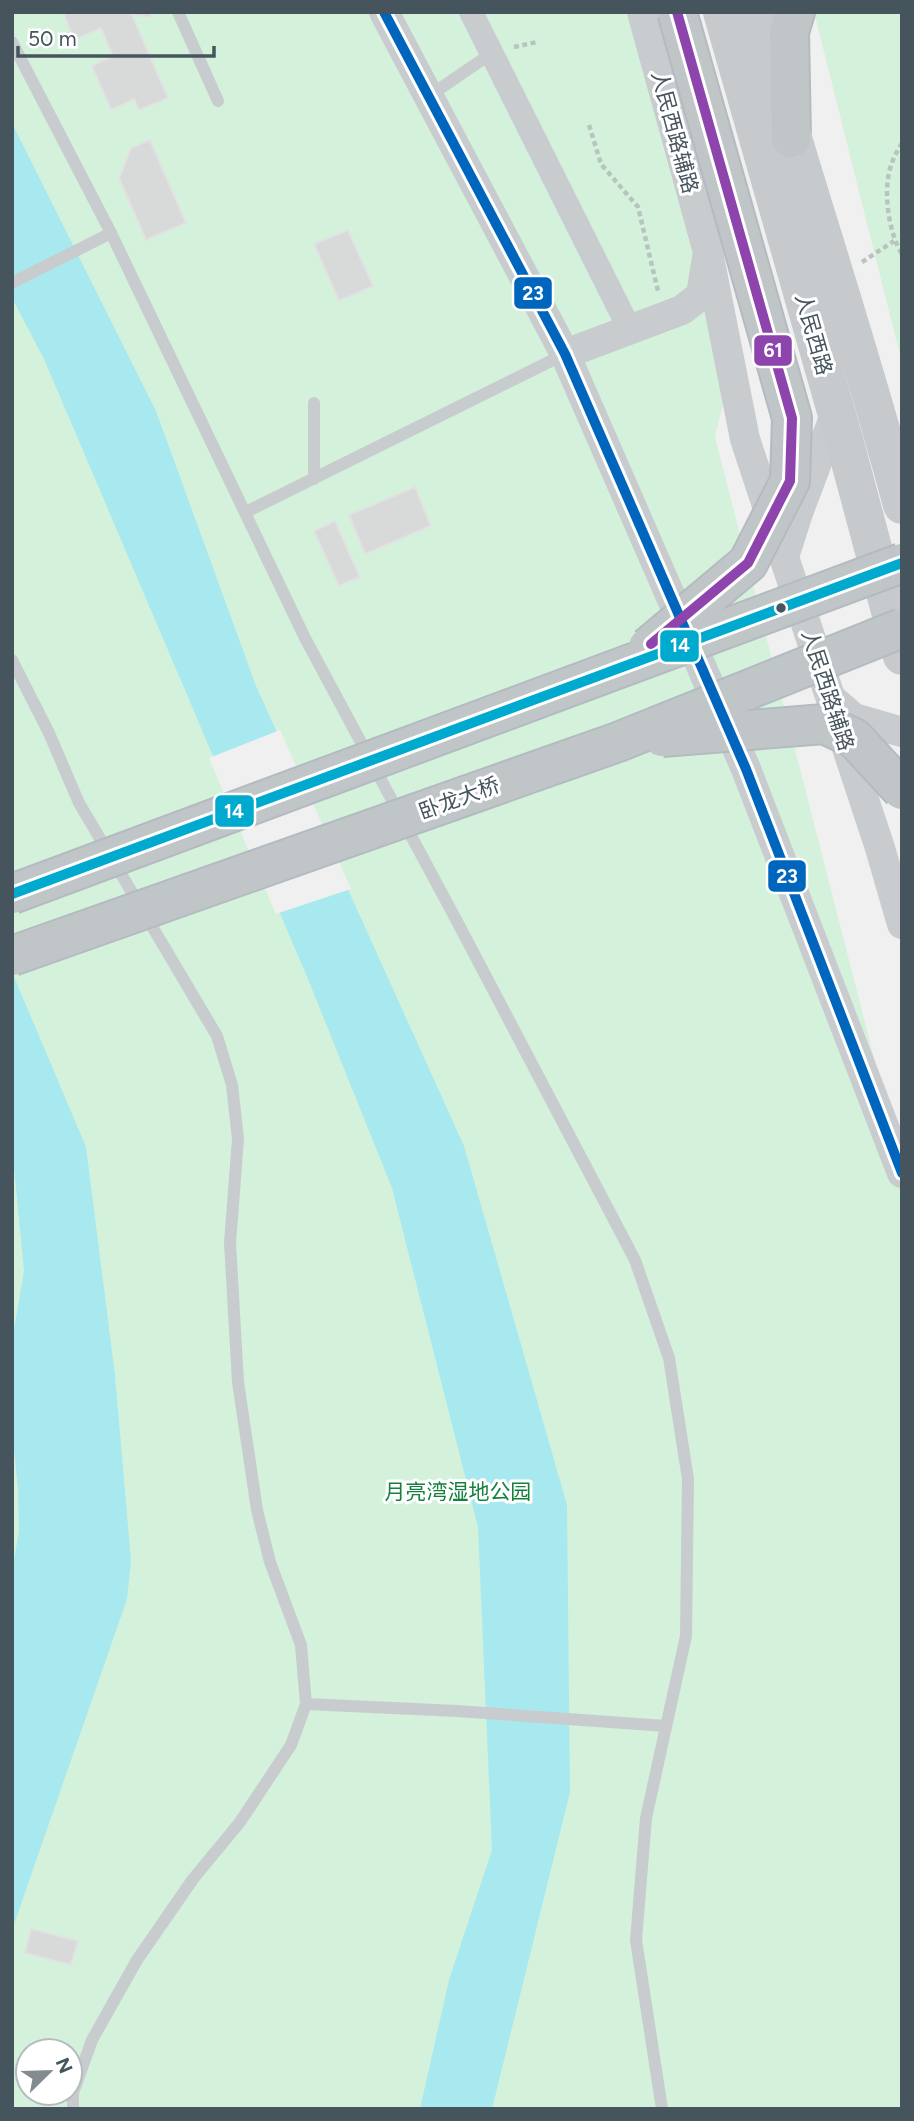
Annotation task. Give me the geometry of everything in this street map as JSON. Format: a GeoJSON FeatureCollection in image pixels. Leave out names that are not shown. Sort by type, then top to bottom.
{"type":"FeatureCollection","features":[{"type":"Feature","properties":{"kind":"highway"},"geometry":{"type":"LineString","coordinates":[[627,664],[748,563],[790,481],[792,418],[677,12]]}},
{"type":"Feature","properties":{"kind":"highway"},"geometry":{"type":"LineString","coordinates":[[791,138],[789,32],[795,12]]}},
{"type":"Feature","properties":{"kind":"highway"},"geometry":{"type":"LineString","coordinates":[[12,894],[902,563]]}},
{"type":"Feature","properties":{"kind":"highway","name":"卧龙大桥"},"geometry":{"type":"LineString","coordinates":[[12,956],[618,742],[902,628]]}},
{"type":"Feature","properties":{"kind":"highway"},"geometry":{"type":"LineString","coordinates":[[618,742],[824,724],[854,738],[902,790]]}},
{"type":"Feature","properties":{"kind":"main road","name":"人民西路"},"geometry":{"type":"LineString","coordinates":[[722,12],[836,412],[902,656]]}},
{"type":"Feature","properties":{"kind":"main road","name":"人民西路"},"geometry":{"type":"LineString","coordinates":[[756,12],[791,138],[891,421],[902,505]]}},
{"type":"Feature","properties":{"kind":"street"},"geometry":{"type":"LineString","coordinates":[[384,12],[565,354],[746,769],[902,1172]]}},
{"type":"Feature","properties":{"kind":"street"},"geometry":{"type":"LineString","coordinates":[[471,12],[630,330]]}},
{"type":"Feature","properties":{"kind":"street","name":"人民西路辅路"},"geometry":{"type":"LineString","coordinates":[[642,12],[708,252],[745,439],[880,848],[902,924]]}},
{"type":"Feature","properties":{"kind":"street","name":"人民西路辅路"},"geometry":{"type":"LineString","coordinates":[[673,313],[701,295],[708,252]]}},
{"type":"Feature","properties":{"kind":"street"},"geometry":{"type":"LineString","coordinates":[[565,354],[673,313],[700,317],[718,334],[732,369]]}},
{"type":"Feature","properties":{"kind":"street"},"geometry":{"type":"LineString","coordinates":[[784,558],[836,412]]}},
{"type":"Feature","properties":{"kind":"street"},"geometry":{"type":"LineString","coordinates":[[831,698],[854,719],[902,732]]}},
{"type":"Feature","properties":{"kind":"lane"},"geometry":{"type":"LineString","coordinates":[[178,12],[218,101]]}},
{"type":"Feature","properties":{"kind":"lane"},"geometry":{"type":"LineString","coordinates":[[12,42],[111,233],[305,638],[635,1260],[669,1358],[688,1479],[686,1636],[646,1818],[636,1940],[662,2109]]}},
{"type":"Feature","properties":{"kind":"lane"},"geometry":{"type":"LineString","coordinates":[[429,96],[492,53]]}},
{"type":"Feature","properties":{"kind":"lane"},"geometry":{"type":"LineString","coordinates":[[12,283],[111,233]]}},
{"type":"Feature","properties":{"kind":"lane"},"geometry":{"type":"LineString","coordinates":[[246,512],[565,354]]}},
{"type":"Feature","properties":{"kind":"lane"},"geometry":{"type":"LineString","coordinates":[[314,403],[314,479]]}},
{"type":"Feature","properties":{"kind":"lane"},"geometry":{"type":"LineString","coordinates":[[12,660],[49,733],[79,803],[217,1036],[232,1084],[238,1139],[230,1242],[238,1382],[257,1510],[270,1562],[301,1645],[306,1704],[291,1745],[248,1811],[193,1879],[137,1959],[92,2040],[73,2093],[73,2109]]}},
{"type":"Feature","properties":{"kind":"lane"},"geometry":{"type":"LineString","coordinates":[[306,1704],[457,1711],[666,1726]]}},
{"type":"Feature","properties":{"kind":"path"},"geometry":{"type":"LineString","coordinates":[[589,125],[601,164],[638,207],[673,313]]}},
{"type":"Feature","properties":{"kind":"path"},"geometry":{"type":"LineString","coordinates":[[902,144],[890,166],[887,211],[894,241],[902,254]]}},
{"type":"Feature","properties":{"kind":"green space","name":"月亮湾湿地公园"},"geometry":{"type":"Polygon","coordinates":[[[12,12],[642,12],[732,369],[715,437],[902,1167],[902,2109],[12,2109],[12,12]]]}},
{"type":"Feature","properties":{"kind":"green space"},"geometry":{"type":"Polygon","coordinates":[[[814,12],[902,12],[902,363],[814,12]]]}},
{"type":"Feature","properties":{"kind":"water"},"geometry":{"type":"Polygon","coordinates":[[[12,123],[156,411],[256,686],[464,1146],[567,1505],[570,1792],[492,2109],[420,2109],[449,1980],[492,1850],[478,1527],[392,1188],[308,979],[44,359],[12,298],[12,123]]]}},
{"type":"Feature","properties":{"kind":"water"},"geometry":{"type":"Polygon","coordinates":[[[12,972],[86,1147],[115,1375],[131,1561],[127,1599],[12,1930],[12,1572],[19,1531],[12,1429],[12,1341],[24,1271],[12,1147],[12,972]]]}},
{"type":"Feature","properties":{"kind":"pier"},"geometry":{"type":"Polygon","coordinates":[[[280,730],[351,889],[276,914],[209,758],[280,730]]]}},
{"type":"Feature","properties":{"kind":"building"},"geometry":{"type":"Polygon","coordinates":[[[63,12],[149,12],[152,17],[132,15],[168,98],[139,110],[134,99],[111,110],[92,66],[113,56],[101,28],[74,40],[63,12]]]}},
{"type":"Feature","properties":{"kind":"building"},"geometry":{"type":"Polygon","coordinates":[[[150,140],[186,223],[146,240],[119,178],[131,148],[150,140]]]}},
{"type":"Feature","properties":{"kind":"building"},"geometry":{"type":"Polygon","coordinates":[[[348,230],[373,286],[339,301],[314,244],[348,230]]]}},
{"type":"Feature","properties":{"kind":"building"},"geometry":{"type":"Polygon","coordinates":[[[415,487],[431,526],[365,554],[349,515],[415,487]]]}},
{"type":"Feature","properties":{"kind":"building"},"geometry":{"type":"Polygon","coordinates":[[[335,521],[360,577],[339,586],[314,531],[335,521]]]}},
{"type":"Feature","properties":{"kind":"building"},"geometry":{"type":"Polygon","coordinates":[[[31,1929],[78,1941],[71,1965],[25,1953],[31,1929]]]}},
{"type":"Feature","properties":{"kind":"transit line","name":"23"},"geometry":{"type":"LineString","coordinates":[[384,12],[565,354],[746,769],[902,1173]]}},
{"type":"Feature","properties":{"kind":"transit line","name":"61"},"geometry":{"type":"LineString","coordinates":[[651,644],[748,563],[790,481],[792,418],[677,12]]}},
{"type":"Feature","properties":{"kind":"transit line","name":"14"},"geometry":{"type":"LineString","coordinates":[[12,894],[902,563]]}}]}
